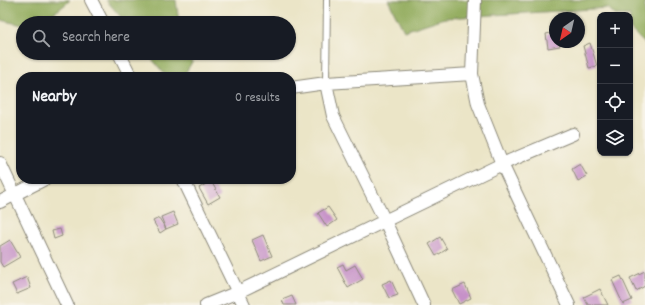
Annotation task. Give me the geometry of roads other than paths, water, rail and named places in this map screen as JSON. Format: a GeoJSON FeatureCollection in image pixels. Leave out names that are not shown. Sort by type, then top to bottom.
{"type":"FeatureCollection","features":[{"type":"Feature","properties":{"kind":"street"},"geometry":{"type":"LineString","coordinates":[[91,0],[99,16]]}},
{"type":"Feature","properties":{"kind":"street"},"geometry":{"type":"LineString","coordinates":[[475,0],[472,74],[478,104],[502,164],[569,305]]}},
{"type":"Feature","properties":{"kind":"street"},"geometry":{"type":"LineString","coordinates":[[122,60],[128,72]]}},
{"type":"Feature","properties":{"kind":"street"},"geometry":{"type":"LineString","coordinates":[[296,87],[326,83],[472,74]]}},
{"type":"Feature","properties":{"kind":"street"},"geometry":{"type":"LineString","coordinates":[[326,83],[333,116],[385,221],[424,305]]}},
{"type":"Feature","properties":{"kind":"street"},"geometry":{"type":"LineString","coordinates":[[206,305],[238,292],[502,164],[573,134]]}},
{"type":"Feature","properties":{"kind":"street"},"geometry":{"type":"LineString","coordinates":[[0,163],[67,305]]}},
{"type":"Feature","properties":{"kind":"street"},"geometry":{"type":"LineString","coordinates":[[0,202],[36,184]]}},
{"type":"Feature","properties":{"kind":"street"},"geometry":{"type":"LineString","coordinates":[[185,184],[244,305]]}},
{"type":"Feature","properties":{"kind":"lane"},"geometry":{"type":"LineString","coordinates":[[326,83],[327,0]]}}]}
